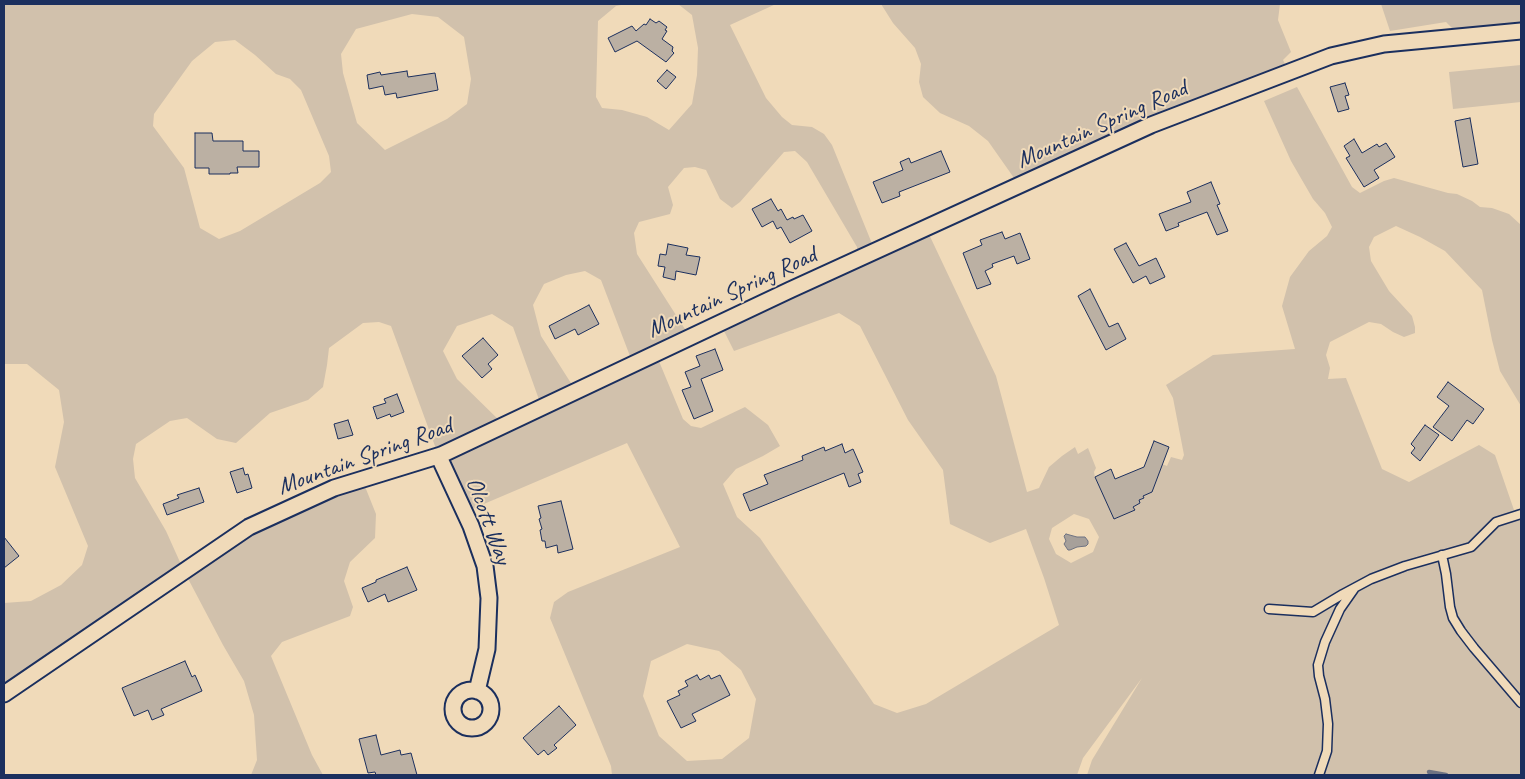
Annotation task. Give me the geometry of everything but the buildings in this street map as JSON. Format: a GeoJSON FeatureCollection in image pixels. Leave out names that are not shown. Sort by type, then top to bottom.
{"type":"FeatureCollection","features":[{"type":"Feature","properties":{"kind":"street","name":"Mountain Spring Road"},"geometry":{"type":"LineString","coordinates":[[4,694],[248,527],[334,488],[439,457],[783,293],[1151,125],[1331,56],[1384,44],[1521,31]]}},
{"type":"Feature","properties":{"kind":"street","name":"Olcott Way"},"geometry":{"type":"LineString","coordinates":[[439,457],[471,526],[485,566],[489,598],[487,649],[477,691]]}},
{"type":"Feature","properties":{"kind":"lane"},"geometry":{"type":"LineString","coordinates":[[1270,609],[1312,612],[1371,579],[1471,546],[1496,522],[1521,514]]}},
{"type":"Feature","properties":{"kind":"lane"},"geometry":{"type":"LineString","coordinates":[[1442,555],[1453,618],[1474,648],[1521,703]]}},
{"type":"Feature","properties":{"kind":"lane"},"geometry":{"type":"LineString","coordinates":[[1319,775],[1327,751],[1328,724],[1318,665],[1325,642],[1340,609],[1355,587]]}},
{"type":"Feature","properties":{"kind":"shaded area"},"geometry":{"type":"Polygon","coordinates":[[[4,4],[626,4],[616,6],[598,21],[596,97],[602,108],[622,110],[647,117],[669,130],[692,104],[697,75],[698,48],[692,15],[678,4],[776,4],[730,25],[766,98],[782,117],[792,125],[812,127],[824,134],[832,145],[875,251],[926,228],[996,376],[1027,492],[1039,488],[1049,467],[1062,456],[1075,447],[1078,454],[1088,448],[1096,468],[1094,472],[1095,477],[1115,519],[1134,510],[1133,507],[1140,503],[1139,500],[1144,498],[1143,496],[1162,464],[1167,466],[1171,457],[1182,460],[1184,455],[1173,398],[1166,385],[1213,355],[1295,349],[1282,306],[1290,277],[1309,251],[1327,236],[1332,227],[1291,161],[1264,101],[1297,87],[1352,187],[1360,193],[1394,178],[1457,194],[1480,207],[1492,208],[1509,214],[1521,225],[1521,406],[1500,371],[1482,290],[1445,251],[1396,226],[1374,237],[1369,247],[1371,261],[1389,291],[1412,316],[1415,333],[1404,337],[1381,324],[1369,322],[1330,342],[1326,355],[1330,368],[1328,379],[1346,378],[1382,469],[1409,482],[1479,445],[1495,455],[1514,510],[1521,508],[1521,775],[1087,775],[1092,760],[1142,678],[1083,758],[1077,775],[612,775],[611,766],[550,618],[554,602],[568,592],[680,547],[627,443],[465,512],[439,457],[391,326],[379,322],[363,323],[329,348],[323,387],[308,400],[270,413],[236,443],[217,439],[187,418],[170,421],[136,444],[133,459],[135,478],[166,531],[184,571],[4,694],[4,603],[31,601],[61,585],[82,565],[88,546],[55,467],[64,422],[59,390],[27,364],[4,364],[4,4]],[[412,14],[356,29],[341,54],[343,73],[357,123],[385,150],[447,119],[467,104],[471,79],[464,37],[438,17],[412,14]],[[235,40],[215,42],[192,61],[154,114],[153,126],[184,168],[200,228],[219,239],[240,231],[320,183],[331,172],[329,156],[301,90],[290,79],[276,74],[235,40]],[[795,151],[784,152],[740,202],[732,208],[720,199],[706,170],[695,167],[684,168],[668,187],[673,205],[670,214],[639,222],[634,233],[637,254],[690,337],[656,354],[683,419],[691,426],[701,428],[745,407],[768,425],[780,446],[736,469],[723,484],[737,517],[760,538],[874,704],[897,713],[926,704],[1059,625],[1026,529],[990,543],[950,524],[943,470],[908,420],[860,326],[839,313],[734,351],[720,323],[857,253],[857,247],[807,162],[795,151]],[[585,271],[566,275],[544,284],[533,305],[541,336],[576,391],[633,364],[601,280],[585,271]],[[492,314],[457,326],[443,351],[457,379],[504,425],[542,408],[513,327],[492,314]],[[1074,514],[1052,528],[1049,539],[1056,554],[1071,563],[1093,552],[1099,537],[1089,519],[1074,514]],[[687,644],[651,661],[643,696],[659,736],[687,761],[722,759],[749,738],[756,699],[741,670],[719,651],[687,644]]]}},
{"type":"Feature","properties":{"kind":"shaded area"},"geometry":{"type":"Polygon","coordinates":[[[881,4],[1280,4],[1278,20],[1291,52],[1283,60],[1286,66],[1026,182],[1023,174],[1014,178],[988,141],[969,126],[940,113],[923,97],[919,82],[921,64],[915,48],[893,23],[881,4]]]}},
{"type":"Feature","properties":{"kind":"shaded area"},"geometry":{"type":"Polygon","coordinates":[[[1381,4],[1521,4],[1521,31],[1461,37],[1446,22],[1390,31],[1381,4]]]}},
{"type":"Feature","properties":{"kind":"shaded area"},"geometry":{"type":"Polygon","coordinates":[[[1521,65],[1521,102],[1453,109],[1449,72],[1521,65]]]}},
{"type":"Feature","properties":{"kind":"shaded area"},"geometry":{"type":"Polygon","coordinates":[[[362,479],[376,514],[375,538],[350,562],[344,581],[353,607],[350,616],[282,642],[271,656],[312,755],[323,775],[251,775],[257,760],[254,715],[244,681],[184,571],[249,527],[362,479]]]}},
{"type":"Feature","properties":{"kind":"shaded area"},"geometry":{"type":"Polygon","coordinates":[[[1066,534],[1085,537],[1088,544],[1068,550],[1064,544],[1066,541],[1064,536],[1066,534]]]}},
{"type":"Feature","properties":{"kind":"waterway"},"geometry":{"type":"LineString","coordinates":[[1429,772],[1446,775]]}}]}
